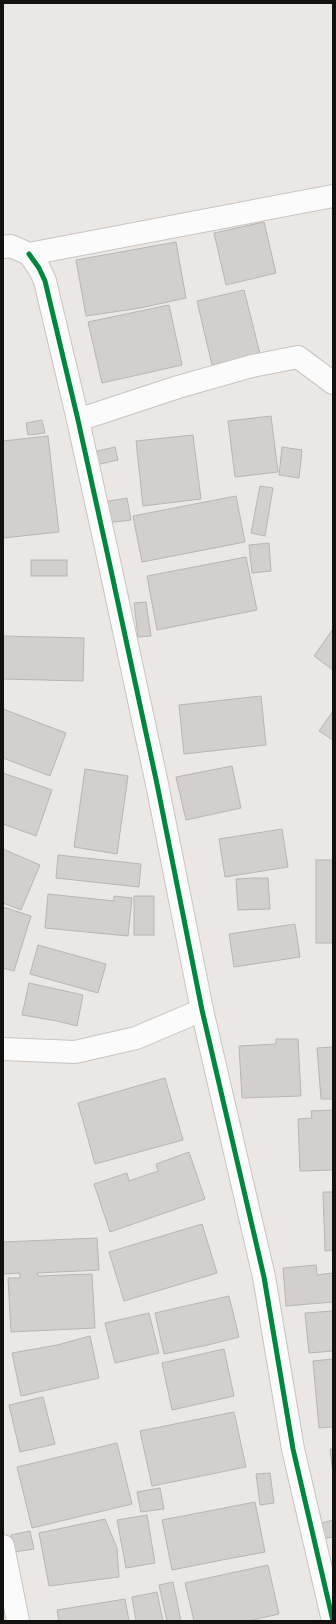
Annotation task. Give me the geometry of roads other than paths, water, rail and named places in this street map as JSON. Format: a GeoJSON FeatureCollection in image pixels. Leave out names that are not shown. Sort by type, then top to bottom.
{"type":"FeatureCollection","features":[{"type":"Feature","properties":{"kind":"street"},"geometry":{"type":"LineString","coordinates":[[29,254],[333,196]]}},
{"type":"Feature","properties":{"kind":"street"},"geometry":{"type":"LineString","coordinates":[[3,247],[11,246],[29,254],[39,268],[45,281],[78,420],[155,776],[202,1010],[264,1277],[293,1449],[329,1585],[333,1621]]}},
{"type":"Feature","properties":{"kind":"street"},"geometry":{"type":"LineString","coordinates":[[78,420],[178,387],[252,366],[298,357],[333,383]]}},
{"type":"Feature","properties":{"kind":"street"},"geometry":{"type":"LineString","coordinates":[[3,1050],[75,1052],[136,1038],[202,1010]]}},
{"type":"Feature","properties":{"kind":"street"},"geometry":{"type":"LineString","coordinates":[[3,1546],[18,1621]]}}]}
